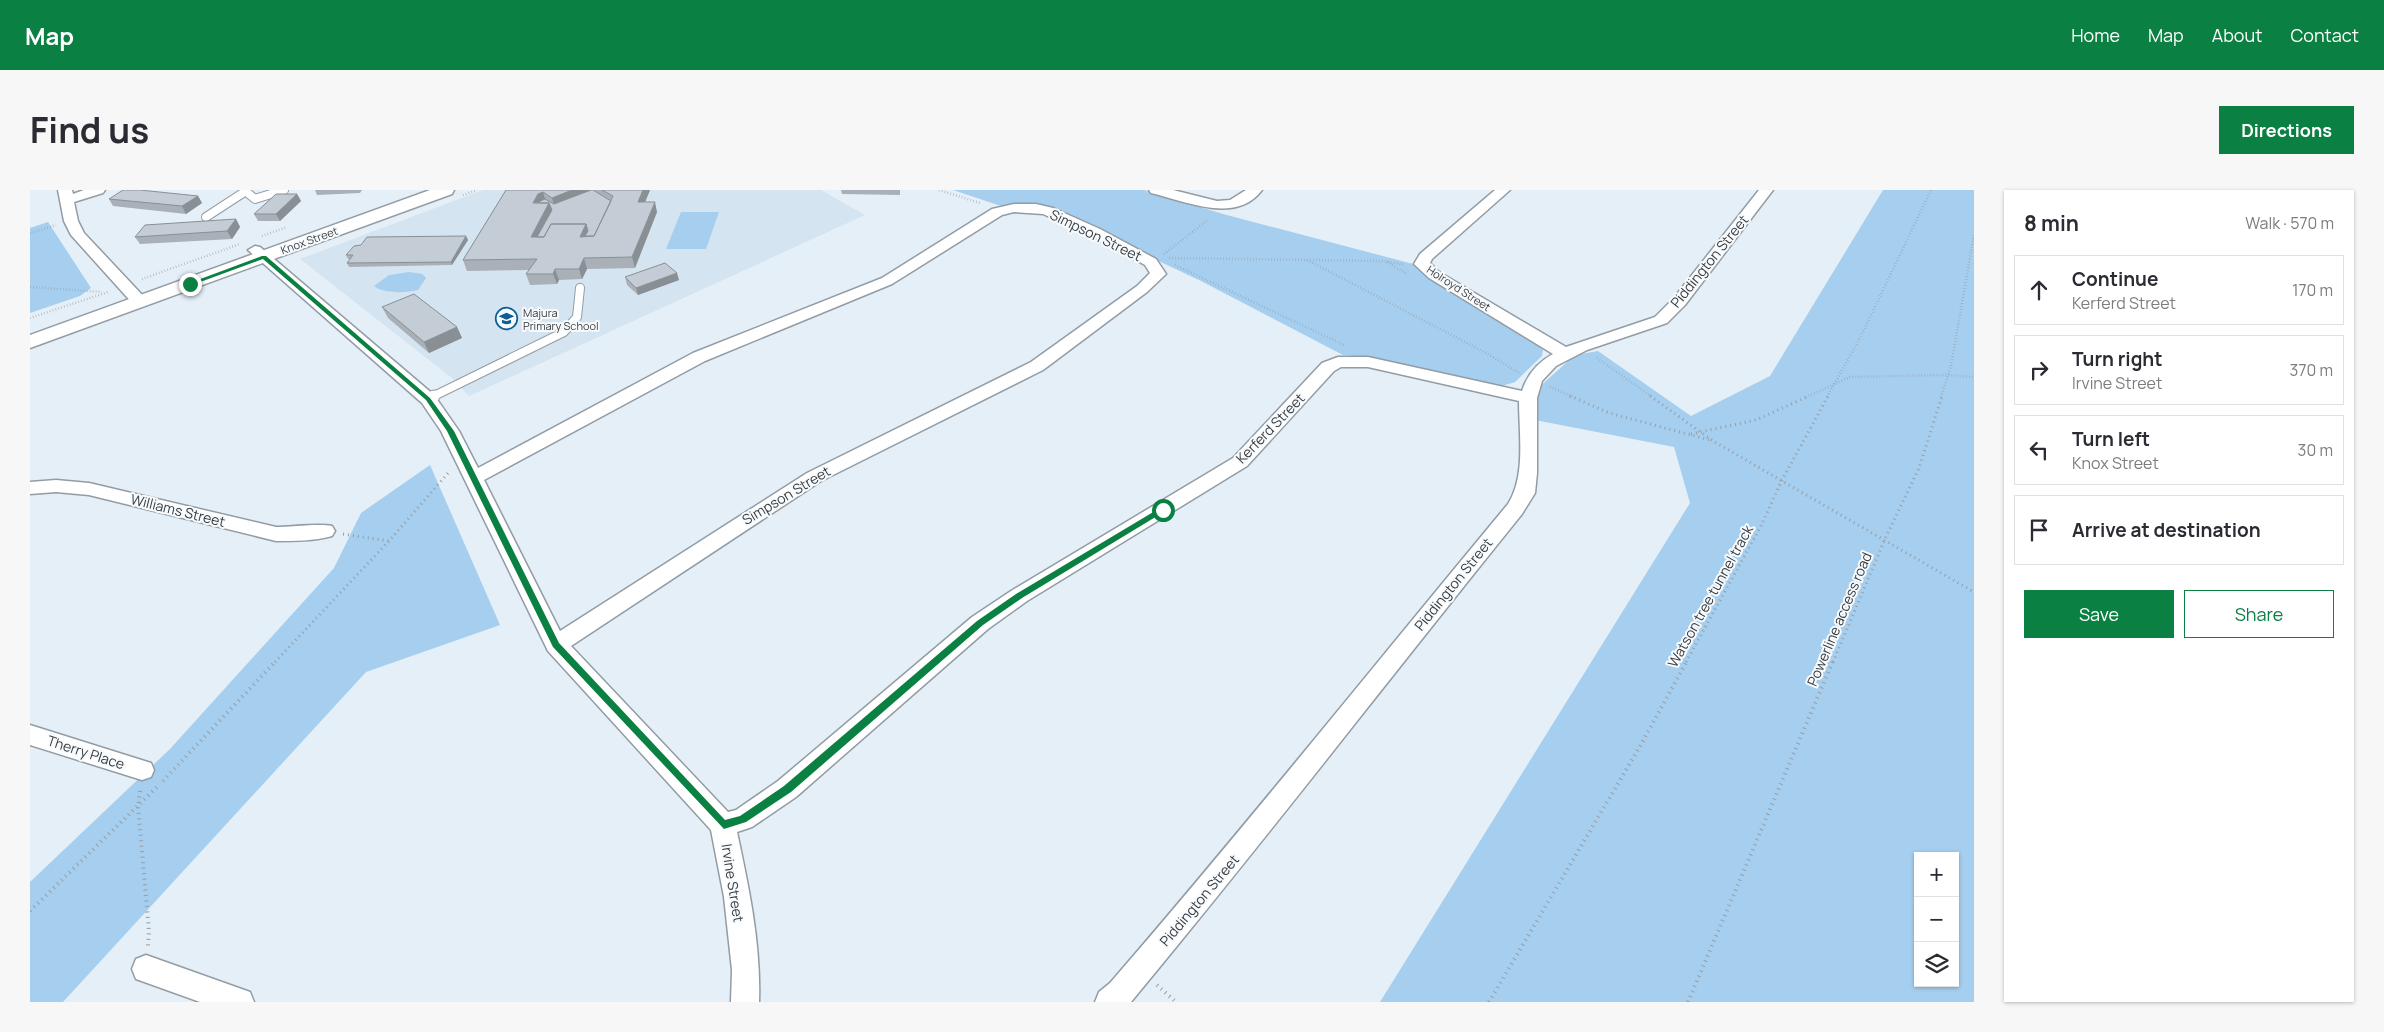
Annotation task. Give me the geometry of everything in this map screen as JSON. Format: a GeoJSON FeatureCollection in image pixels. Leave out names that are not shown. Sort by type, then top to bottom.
{"type":"FeatureCollection","features":[{"type":"Feature","properties":{"kind":"street"},"geometry":{"type":"LineString","coordinates":[[98,190],[66,195],[71,220],[78,235],[132,294]]}},
{"type":"Feature","properties":{"kind":"street","name":"Knox Street"},"geometry":{"type":"LineString","coordinates":[[30,329],[132,294],[255,247],[422,190]]}},
{"type":"Feature","properties":{"kind":"street","name":"Knox Street"},"geometry":{"type":"LineString","coordinates":[[255,247],[446,190]]}},
{"type":"Feature","properties":{"kind":"street"},"geometry":{"type":"LineString","coordinates":[[1156,190],[1207,204],[1226,205],[1234,204],[1255,190]]}},
{"type":"Feature","properties":{"kind":"street","name":"Holroyd Street"},"geometry":{"type":"LineString","coordinates":[[1503,190],[1425,257],[1422,264],[1573,350]]}},
{"type":"Feature","properties":{"kind":"street","name":"Piddington Street"},"geometry":{"type":"LineString","coordinates":[[1109,1002],[1120,993],[1225,869],[1367,689],[1515,509],[1525,493],[1528,473],[1531,389],[1550,362],[1573,350],[1661,320],[1679,302],[1766,190]]}},
{"type":"Feature","properties":{"kind":"street","name":"Simpson Street"},"geometry":{"type":"LineString","coordinates":[[473,478],[667,373],[888,281],[997,212],[1025,207],[1048,211],[1155,260],[1158,274],[1152,281],[1037,366],[814,477],[556,645]]}},
{"type":"Feature","properties":{"kind":"street","name":"Irvine Street"},"geometry":{"type":"LineString","coordinates":[[255,247],[428,399],[444,420],[556,645],[724,825],[737,897],[746,970],[745,1002]]}},
{"type":"Feature","properties":{"kind":"street","name":"Knox Street"},"geometry":{"type":"LineString","coordinates":[[30,342],[132,294]]}},
{"type":"Feature","properties":{"kind":"street","name":"Kerferd Street"},"geometry":{"type":"LineString","coordinates":[[724,825],[743,819],[787,789],[980,623],[1019,596],[1240,462],[1328,367],[1338,362],[1368,362],[1531,389]]}},
{"type":"Feature","properties":{"kind":"street","name":"Williams Street"},"geometry":{"type":"LineString","coordinates":[[30,488],[56,486],[90,489],[276,534],[304,534],[325,531]]}},
{"type":"Feature","properties":{"kind":"street","name":"Therry Place"},"geometry":{"type":"LineString","coordinates":[[30,735],[142,770]]}},
{"type":"Feature","properties":{"kind":"street"},"geometry":{"type":"LineString","coordinates":[[146,969],[240,1002]]}},
{"type":"Feature","properties":{"kind":"lane"},"geometry":{"type":"LineString","coordinates":[[206,217],[245,191],[255,199],[284,190]]}},
{"type":"Feature","properties":{"kind":"lane"},"geometry":{"type":"LineString","coordinates":[[428,399],[564,332],[577,317],[580,288]]}},
{"type":"Feature","properties":{"kind":"path"},"geometry":{"type":"LineString","coordinates":[[939,190],[985,204]]}},
{"type":"Feature","properties":{"kind":"path","name":"Watson tree tunnel track"},"geometry":{"type":"LineString","coordinates":[[1490,1002],[1640,748],[1762,526],[1781,482],[1861,336],[1932,190]]}},
{"type":"Feature","properties":{"kind":"path"},"geometry":{"type":"LineString","coordinates":[[1155,260],[1226,205]]}},
{"type":"Feature","properties":{"kind":"path"},"geometry":{"type":"LineString","coordinates":[[30,233],[71,220]]}},
{"type":"Feature","properties":{"kind":"path"},"geometry":{"type":"LineString","coordinates":[[30,287],[132,294],[255,247],[296,224]]}},
{"type":"Feature","properties":{"kind":"path","name":"Powerline access road"},"geometry":{"type":"LineString","coordinates":[[1688,1002],[1885,539],[1919,468],[1948,375],[1974,235]]}},
{"type":"Feature","properties":{"kind":"path"},"geometry":{"type":"LineString","coordinates":[[1155,260],[1384,260],[1428,269]]}},
{"type":"Feature","properties":{"kind":"path"},"geometry":{"type":"LineString","coordinates":[[1155,260],[1362,354],[1368,362]]}},
{"type":"Feature","properties":{"kind":"path"},"geometry":{"type":"LineString","coordinates":[[1307,260],[1531,389],[1609,413],[1713,441]]}},
{"type":"Feature","properties":{"kind":"path"},"geometry":{"type":"LineString","coordinates":[[30,318],[105,292]]}},
{"type":"Feature","properties":{"kind":"path"},"geometry":{"type":"LineString","coordinates":[[1573,350],[1713,441],[1974,592]]}},
{"type":"Feature","properties":{"kind":"path"},"geometry":{"type":"LineString","coordinates":[[1690,435],[1756,420],[1850,377],[1948,375],[1974,377]]}},
{"type":"Feature","properties":{"kind":"path"},"geometry":{"type":"LineString","coordinates":[[30,911],[138,806],[389,541],[463,457]]}},
{"type":"Feature","properties":{"kind":"path"},"geometry":{"type":"LineString","coordinates":[[325,531],[389,541]]}},
{"type":"Feature","properties":{"kind":"path"},"geometry":{"type":"LineString","coordinates":[[142,770],[138,806],[150,931],[146,969]]}},
{"type":"Feature","properties":{"kind":"shaded area","name":"Majura Primary School"},"geometry":{"type":"Polygon","coordinates":[[[483,190],[821,190],[865,215],[469,396],[452,378],[300,259],[483,190]]]}},
{"type":"Feature","properties":{"kind":"shaded area"},"geometry":{"type":"Polygon","coordinates":[[[953,190],[1144,190],[1223,214],[1417,265],[1422,273],[1534,341],[1543,350],[1542,356],[1515,382],[1502,386],[1370,357],[1343,355],[1201,281],[1038,204],[1019,203],[1001,206],[953,190]]]}},
{"type":"Feature","properties":{"kind":"shaded area"},"geometry":{"type":"Polygon","coordinates":[[[1883,190],[1974,190],[1974,1002],[1380,1002],[1690,503],[1674,447],[1535,420],[1537,389],[1575,355],[1598,351],[1691,416],[1770,376],[1883,190]]]}},
{"type":"Feature","properties":{"kind":"shaded area"},"geometry":{"type":"Polygon","coordinates":[[[681,212],[719,212],[706,249],[666,249],[681,212]]]}},
{"type":"Feature","properties":{"kind":"shaded area"},"geometry":{"type":"Polygon","coordinates":[[[48,222],[91,288],[80,296],[30,313],[30,228],[48,222]]]}},
{"type":"Feature","properties":{"kind":"shaded area"},"geometry":{"type":"Polygon","coordinates":[[[409,272],[422,274],[426,278],[418,290],[389,292],[374,286],[389,275],[409,272]]]}},
{"type":"Feature","properties":{"kind":"shaded area"},"geometry":{"type":"Polygon","coordinates":[[[430,465],[500,625],[366,672],[63,1002],[30,1002],[30,882],[170,749],[334,568],[361,513],[430,465]]]}},
{"type":"Feature","properties":{"kind":"building"},"geometry":{"type":"Polygon","coordinates":[[[123,190],[198,196],[182,206],[109,199],[123,190]]]}},
{"type":"Feature","properties":{"kind":"building"},"geometry":{"type":"Polygon","coordinates":[[[506,190],[572,190],[552,198],[543,192],[538,194],[533,203],[549,203],[531,237],[544,237],[551,224],[586,224],[580,237],[594,236],[613,196],[602,190],[643,190],[638,202],[655,202],[632,257],[584,258],[579,269],[555,269],[553,274],[526,274],[537,259],[463,260],[506,190]]]}},
{"type":"Feature","properties":{"kind":"building"},"geometry":{"type":"Polygon","coordinates":[[[591,190],[611,201],[594,236],[585,236],[588,231],[586,224],[551,224],[544,237],[537,237],[552,210],[549,203],[539,203],[540,201],[545,199],[554,204],[591,190]]]}},
{"type":"Feature","properties":{"kind":"building"},"geometry":{"type":"Polygon","coordinates":[[[276,194],[297,194],[276,214],[254,214],[276,194]]]}},
{"type":"Feature","properties":{"kind":"building"},"geometry":{"type":"Polygon","coordinates":[[[236,219],[227,231],[135,237],[145,225],[236,219]]]}},
{"type":"Feature","properties":{"kind":"building"},"geometry":{"type":"Polygon","coordinates":[[[466,236],[451,262],[347,263],[353,255],[346,255],[354,246],[361,245],[367,237],[466,236]]]}},
{"type":"Feature","properties":{"kind":"building"},"geometry":{"type":"Polygon","coordinates":[[[665,263],[677,273],[636,288],[625,277],[665,263]]]}},
{"type":"Feature","properties":{"kind":"building"},"geometry":{"type":"Polygon","coordinates":[[[414,294],[457,327],[424,342],[382,307],[414,294]]]}},
{"type":"Feature","properties":{"kind":"place","name":"Majura Primary School"},"geometry":{"type":"Point","coordinates":[507,318]}},
{"type":"Feature","properties":{"kind":"route"},"geometry":{"type":"LineString","coordinates":[[190,284],[264,257],[428,399],[450,431],[556,645],[724,825],[743,819],[787,789],[980,623],[1019,596],[1163,510]]}}]}
